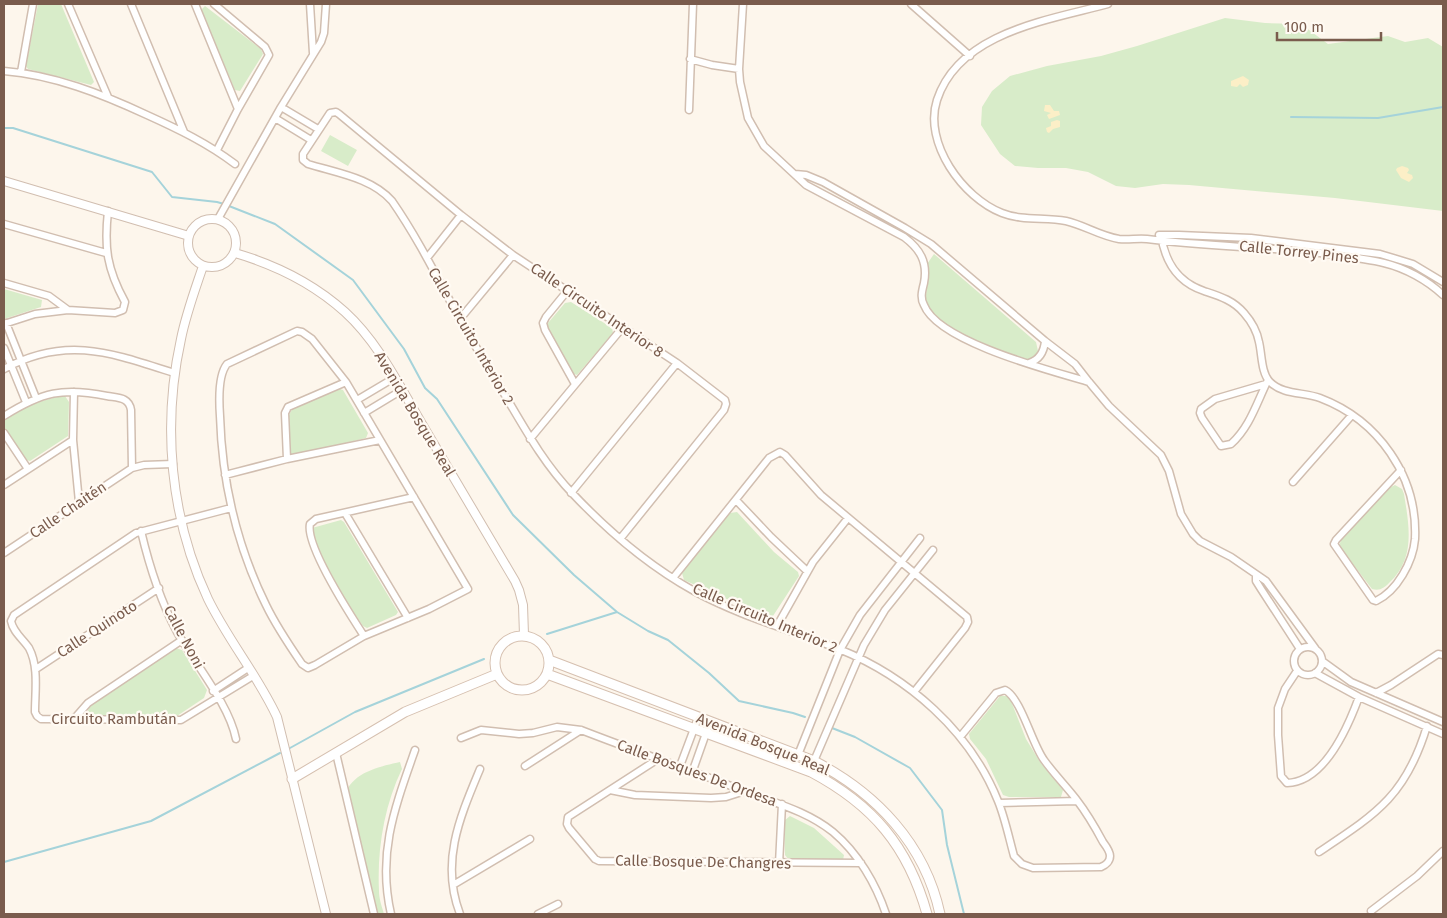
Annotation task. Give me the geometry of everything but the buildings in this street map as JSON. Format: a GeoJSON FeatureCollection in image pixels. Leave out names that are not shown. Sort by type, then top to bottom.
{"type":"FeatureCollection","features":[{"type":"Feature","properties":{"kind":"main road"},"geometry":{"type":"LineString","coordinates":[[524,635],[531,637],[544,646],[549,660],[547,674],[538,685],[522,690],[507,686],[497,674],[495,658],[497,650],[508,639],[524,635]]}},
{"type":"Feature","properties":{"kind":"main road","name":"Avenida Bosque Real"},"geometry":{"type":"LineString","coordinates":[[549,660],[814,761],[857,786],[895,822],[921,863],[940,914]]}},
{"type":"Feature","properties":{"kind":"main road"},"geometry":{"type":"LineString","coordinates":[[292,779],[406,712],[497,674]]}},
{"type":"Feature","properties":{"kind":"main road","name":"Avenida Bosque Real"},"geometry":{"type":"LineString","coordinates":[[547,674],[811,772],[849,794],[871,813],[902,852],[922,894],[927,914]]}},
{"type":"Feature","properties":{"kind":"street"},"geometry":{"type":"LineString","coordinates":[[21,72],[32,4]]}},
{"type":"Feature","properties":{"kind":"street"},"geometry":{"type":"LineString","coordinates":[[68,4],[108,97]]}},
{"type":"Feature","properties":{"kind":"street"},"geometry":{"type":"LineString","coordinates":[[132,4],[184,132]]}},
{"type":"Feature","properties":{"kind":"street"},"geometry":{"type":"LineString","coordinates":[[195,4],[238,109]]}},
{"type":"Feature","properties":{"kind":"street"},"geometry":{"type":"LineString","coordinates":[[214,4],[269,52],[268,58],[238,109],[217,150]]}},
{"type":"Feature","properties":{"kind":"street"},"geometry":{"type":"LineString","coordinates":[[310,4],[313,54]]}},
{"type":"Feature","properties":{"kind":"street"},"geometry":{"type":"LineString","coordinates":[[218,220],[274,118],[324,34],[326,4]]}},
{"type":"Feature","properties":{"kind":"street"},"geometry":{"type":"LineString","coordinates":[[689,110],[693,4]]}},
{"type":"Feature","properties":{"kind":"street"},"geometry":{"type":"LineString","coordinates":[[743,4],[738,69],[744,102],[748,118],[756,134],[774,157],[806,185],[912,243],[919,251],[925,265],[922,298],[924,307],[931,316],[952,331],[980,346],[1010,358],[1088,382]]}},
{"type":"Feature","properties":{"kind":"street"},"geometry":{"type":"LineString","coordinates":[[911,4],[970,56]]}},
{"type":"Feature","properties":{"kind":"street","name":"Calle Torrey Pines"},"geometry":{"type":"LineString","coordinates":[[1108,4],[1014,30],[997,37],[970,56],[947,79],[936,104],[934,125],[937,142],[953,172],[971,192],[992,209],[1010,216],[1065,221],[1117,238],[1251,238],[1380,254],[1413,264],[1443,282]]}},
{"type":"Feature","properties":{"kind":"street"},"geometry":{"type":"LineString","coordinates":[[690,59],[712,66],[738,69]]}},
{"type":"Feature","properties":{"kind":"street"},"geometry":{"type":"LineString","coordinates":[[4,71],[41,76],[108,97],[184,132],[217,150],[235,164]]}},
{"type":"Feature","properties":{"kind":"street"},"geometry":{"type":"LineString","coordinates":[[281,107],[318,129]]}},
{"type":"Feature","properties":{"kind":"street","name":"Calle Circuito Interior 2"},"geometry":{"type":"LineString","coordinates":[[332,112],[318,129],[303,154],[305,162],[360,179],[387,194],[427,258],[530,439],[571,493],[620,538],[673,578],[719,603],[857,657],[883,671],[914,692],[935,710],[976,757],[999,803],[1014,856],[1018,862],[1033,868],[1101,867],[1108,862],[1109,852],[1077,800]]}},
{"type":"Feature","properties":{"kind":"street","name":"Calle Circuito Interior 8"},"geometry":{"type":"LineString","coordinates":[[332,112],[339,114],[461,215],[513,255],[677,363],[725,400],[725,407],[620,538]]}},
{"type":"Feature","properties":{"kind":"street"},"geometry":{"type":"LineString","coordinates":[[274,118],[311,140]]}},
{"type":"Feature","properties":{"kind":"street"},"geometry":{"type":"LineString","coordinates":[[795,174],[806,175],[823,182],[925,240],[1075,364],[1114,411],[1161,455],[1169,470],[1181,514],[1193,534],[1200,541],[1231,557],[1266,581],[1318,651],[1322,661],[1344,677],[1443,722]]}},
{"type":"Feature","properties":{"kind":"street"},"geometry":{"type":"LineString","coordinates":[[4,181],[189,236]]}},
{"type":"Feature","properties":{"kind":"street"},"geometry":{"type":"LineString","coordinates":[[36,398],[5,323],[35,314],[68,310],[116,313],[123,310],[125,302],[114,282],[106,254],[108,211]]}},
{"type":"Feature","properties":{"kind":"street"},"geometry":{"type":"LineString","coordinates":[[427,258],[461,215]]}},
{"type":"Feature","properties":{"kind":"street"},"geometry":{"type":"LineString","coordinates":[[211,219],[218,220],[232,228],[237,244],[235,253],[231,259],[218,267],[203,266],[193,259],[190,254],[189,236],[197,224],[211,219]]}},
{"type":"Feature","properties":{"kind":"street"},"geometry":{"type":"LineString","coordinates":[[4,224],[106,254]]}},
{"type":"Feature","properties":{"kind":"street"},"geometry":{"type":"LineString","coordinates":[[1162,238],[1169,263],[1183,280],[1198,289],[1234,303],[1244,313],[1256,332],[1267,382],[1248,422],[1231,444],[1221,446],[1202,418],[1201,409],[1208,402],[1220,397],[1267,382],[1282,389],[1318,398],[1336,405],[1352,415],[1373,431],[1401,470],[1414,510],[1414,548],[1408,566],[1400,578],[1376,601],[1373,600],[1334,544],[1401,470]]}},
{"type":"Feature","properties":{"kind":"street","name":"Calle Torrey Pines"},"geometry":{"type":"LineString","coordinates":[[1162,238],[1268,248],[1379,262],[1410,273],[1425,281],[1443,295]]}},
{"type":"Feature","properties":{"kind":"street","name":"Avenida Bosque Real"},"geometry":{"type":"LineString","coordinates":[[235,253],[285,270],[328,298],[360,328],[402,390],[519,590],[523,604],[524,635]]}},
{"type":"Feature","properties":{"kind":"street"},"geometry":{"type":"LineString","coordinates":[[460,319],[513,255]]}},
{"type":"Feature","properties":{"kind":"street"},"geometry":{"type":"LineString","coordinates":[[203,266],[188,312],[174,373],[170,417],[173,464],[181,521],[208,599],[248,668],[270,700],[277,717],[326,914]]}},
{"type":"Feature","properties":{"kind":"street"},"geometry":{"type":"LineString","coordinates":[[4,283],[49,296],[68,310]]}},
{"type":"Feature","properties":{"kind":"street"},"geometry":{"type":"LineString","coordinates":[[568,290],[546,317],[543,324],[575,384]]}},
{"type":"Feature","properties":{"kind":"street"},"geometry":{"type":"LineString","coordinates":[[530,439],[623,327]]}},
{"type":"Feature","properties":{"kind":"street"},"geometry":{"type":"LineString","coordinates":[[297,331],[302,332],[312,339],[346,382],[357,400],[468,589],[408,618],[364,636],[308,668],[302,664],[274,620],[259,590],[249,566],[231,508],[221,449],[219,402],[222,372],[227,364],[288,334],[297,331]]}},
{"type":"Feature","properties":{"kind":"street"},"geometry":{"type":"LineString","coordinates":[[1029,363],[1036,360],[1040,355],[1045,341]]}},
{"type":"Feature","properties":{"kind":"street"},"geometry":{"type":"LineString","coordinates":[[4,348],[26,402]]}},
{"type":"Feature","properties":{"kind":"street"},"geometry":{"type":"LineString","coordinates":[[4,369],[21,361],[57,351],[78,349],[114,354],[174,373]]}},
{"type":"Feature","properties":{"kind":"street"},"geometry":{"type":"LineString","coordinates":[[571,493],[677,363]]}},
{"type":"Feature","properties":{"kind":"street"},"geometry":{"type":"LineString","coordinates":[[357,400],[394,378]]}},
{"type":"Feature","properties":{"kind":"street"},"geometry":{"type":"LineString","coordinates":[[287,459],[285,413],[288,408],[346,382]]}},
{"type":"Feature","properties":{"kind":"street"},"geometry":{"type":"LineString","coordinates":[[364,413],[402,390]]}},
{"type":"Feature","properties":{"kind":"street"},"geometry":{"type":"LineString","coordinates":[[74,392],[72,440],[79,502]]}},
{"type":"Feature","properties":{"kind":"street"},"geometry":{"type":"LineString","coordinates":[[4,416],[26,402],[53,393],[86,392],[124,399],[129,404],[131,410],[132,468]]}},
{"type":"Feature","properties":{"kind":"street"},"geometry":{"type":"LineString","coordinates":[[1293,482],[1352,415]]}},
{"type":"Feature","properties":{"kind":"street"},"geometry":{"type":"LineString","coordinates":[[4,433],[28,469]]}},
{"type":"Feature","properties":{"kind":"street"},"geometry":{"type":"LineString","coordinates":[[4,485],[72,440]]}},
{"type":"Feature","properties":{"kind":"street"},"geometry":{"type":"LineString","coordinates":[[225,475],[287,459],[380,440]]}},
{"type":"Feature","properties":{"kind":"street"},"geometry":{"type":"LineString","coordinates":[[673,578],[769,458],[780,452],[785,455],[821,495],[965,615],[968,622],[914,692]]}},
{"type":"Feature","properties":{"kind":"street","name":"Calle Chaitén"},"geometry":{"type":"LineString","coordinates":[[4,553],[132,468],[144,465],[173,464]]}},
{"type":"Feature","properties":{"kind":"street"},"geometry":{"type":"LineString","coordinates":[[364,636],[333,585],[309,532],[310,524],[316,519],[414,497]]}},
{"type":"Feature","properties":{"kind":"street"},"geometry":{"type":"LineString","coordinates":[[736,500],[807,571]]}},
{"type":"Feature","properties":{"kind":"street","name":"Circuito Rambután"},"geometry":{"type":"LineString","coordinates":[[231,508],[132,535],[12,618],[11,624],[29,648],[36,669],[35,712],[41,719],[181,720],[248,668]]}},
{"type":"Feature","properties":{"kind":"street"},"geometry":{"type":"LineString","coordinates":[[345,513],[408,618]]}},
{"type":"Feature","properties":{"kind":"street"},"geometry":{"type":"LineString","coordinates":[[777,626],[807,571],[848,518]]}},
{"type":"Feature","properties":{"kind":"street","name":"Calle Noni"},"geometry":{"type":"LineString","coordinates":[[141,532],[159,588],[182,640],[215,694],[235,731],[236,739]]}},
{"type":"Feature","properties":{"kind":"street"},"geometry":{"type":"LineString","coordinates":[[798,755],[840,650],[860,615],[920,538]]}},
{"type":"Feature","properties":{"kind":"street"},"geometry":{"type":"LineString","coordinates":[[814,761],[857,657],[874,626],[914,572],[933,550]]}},
{"type":"Feature","properties":{"kind":"street"},"geometry":{"type":"LineString","coordinates":[[1256,575],[1256,581],[1300,649]]}},
{"type":"Feature","properties":{"kind":"street","name":"Calle Quinoto"},"geometry":{"type":"LineString","coordinates":[[36,669],[159,588]]}},
{"type":"Feature","properties":{"kind":"street"},"geometry":{"type":"LineString","coordinates":[[74,719],[88,703],[182,640]]}},
{"type":"Feature","properties":{"kind":"street"},"geometry":{"type":"LineString","coordinates":[[1315,648],[1305,647],[1300,649],[1294,656],[1294,666],[1297,671],[1305,675],[1319,670],[1322,661]]}},
{"type":"Feature","properties":{"kind":"street"},"geometry":{"type":"LineString","coordinates":[[1376,693],[1438,654],[1443,655]]}},
{"type":"Feature","properties":{"kind":"street"},"geometry":{"type":"LineString","coordinates":[[1297,671],[1281,698],[1277,719],[1281,776],[1287,783],[1298,782],[1305,778],[1326,760],[1340,741],[1359,697]]}},
{"type":"Feature","properties":{"kind":"street"},"geometry":{"type":"LineString","coordinates":[[1315,673],[1359,697],[1443,734]]}},
{"type":"Feature","properties":{"kind":"street"},"geometry":{"type":"LineString","coordinates":[[215,694],[224,695],[253,676]]}},
{"type":"Feature","properties":{"kind":"street"},"geometry":{"type":"LineString","coordinates":[[960,737],[996,694],[1006,690],[1016,702],[1040,754],[1077,800]]}},
{"type":"Feature","properties":{"kind":"street"},"geometry":{"type":"LineString","coordinates":[[680,766],[698,718]]}},
{"type":"Feature","properties":{"kind":"street"},"geometry":{"type":"LineString","coordinates":[[693,770],[710,722]]}},
{"type":"Feature","properties":{"kind":"street"},"geometry":{"type":"LineString","coordinates":[[1319,852],[1370,818],[1396,792],[1414,762],[1427,726]]}},
{"type":"Feature","properties":{"kind":"street","name":"Calle Bosques De Ordesa"},"geometry":{"type":"LineString","coordinates":[[461,738],[482,730],[519,734],[533,733],[557,727],[581,730],[782,804],[822,824],[835,834],[861,863],[873,883],[886,914]]}},
{"type":"Feature","properties":{"kind":"street"},"geometry":{"type":"LineString","coordinates":[[525,766],[581,730]]}},
{"type":"Feature","properties":{"kind":"street"},"geometry":{"type":"LineString","coordinates":[[391,914],[386,879],[388,836],[394,811],[415,750]]}},
{"type":"Feature","properties":{"kind":"street"},"geometry":{"type":"LineString","coordinates":[[336,753],[374,914]]}},
{"type":"Feature","properties":{"kind":"street"},"geometry":{"type":"LineString","coordinates":[[610,790],[658,759]]}},
{"type":"Feature","properties":{"kind":"street"},"geometry":{"type":"LineString","coordinates":[[460,914],[453,885],[452,851],[462,813],[480,769]]}},
{"type":"Feature","properties":{"kind":"street"},"geometry":{"type":"LineString","coordinates":[[610,790],[636,796],[712,798],[726,797],[745,791]]}},
{"type":"Feature","properties":{"kind":"street","name":"Calle Bosque De Changres"},"geometry":{"type":"LineString","coordinates":[[610,790],[570,814],[566,820],[569,828],[588,853],[599,861],[779,864],[861,863]]}},
{"type":"Feature","properties":{"kind":"street"},"geometry":{"type":"LineString","coordinates":[[999,803],[1077,800]]}},
{"type":"Feature","properties":{"kind":"street"},"geometry":{"type":"LineString","coordinates":[[779,864],[782,804]]}},
{"type":"Feature","properties":{"kind":"street"},"geometry":{"type":"LineString","coordinates":[[453,885],[530,839]]}},
{"type":"Feature","properties":{"kind":"street"},"geometry":{"type":"LineString","coordinates":[[1371,911],[1417,876],[1443,851]]}},
{"type":"Feature","properties":{"kind":"street"},"geometry":{"type":"LineString","coordinates":[[538,914],[558,904]]}},
{"type":"Feature","properties":{"kind":"green space"},"geometry":{"type":"Polygon","coordinates":[[[38,4],[61,4],[94,82],[91,85],[28,69],[26,66],[38,4]]]}},
{"type":"Feature","properties":{"kind":"green space"},"geometry":{"type":"Polygon","coordinates":[[[205,6],[261,49],[263,54],[240,91],[235,90],[201,10],[205,6]]]}},
{"type":"Feature","properties":{"kind":"green space"},"geometry":{"type":"Polygon","coordinates":[[[1225,18],[1265,23],[1301,24],[1328,44],[1388,36],[1405,42],[1428,38],[1443,47],[1443,211],[1335,198],[1189,185],[1163,184],[1135,188],[1116,186],[1088,172],[1066,168],[1015,166],[1000,154],[981,125],[982,107],[992,91],[1010,76],[1047,66],[1101,56],[1225,18]]]}},
{"type":"Feature","properties":{"kind":"green space"},"geometry":{"type":"Polygon","coordinates":[[[330,135],[357,150],[348,166],[321,151],[330,135]]]}},
{"type":"Feature","properties":{"kind":"green space"},"geometry":{"type":"Polygon","coordinates":[[[934,254],[1036,342],[1038,351],[1034,357],[1023,360],[1004,355],[967,338],[937,319],[925,303],[928,279],[927,264],[934,254]]]}},
{"type":"Feature","properties":{"kind":"green space"},"geometry":{"type":"Polygon","coordinates":[[[4,289],[42,300],[41,307],[4,319],[4,289]]]}},
{"type":"Feature","properties":{"kind":"green space"},"geometry":{"type":"Polygon","coordinates":[[[571,302],[612,328],[613,333],[577,375],[574,374],[548,328],[548,323],[565,303],[571,302]]]}},
{"type":"Feature","properties":{"kind":"green space"},"geometry":{"type":"Polygon","coordinates":[[[340,389],[343,390],[368,433],[366,438],[293,456],[289,453],[287,435],[288,417],[291,412],[294,408],[340,389]]]}},
{"type":"Feature","properties":{"kind":"green space"},"geometry":{"type":"Polygon","coordinates":[[[65,396],[69,402],[68,436],[30,461],[26,460],[4,427],[4,421],[33,404],[65,396]]]}},
{"type":"Feature","properties":{"kind":"green space"},"geometry":{"type":"Polygon","coordinates":[[[1395,485],[1402,489],[1404,494],[1409,529],[1407,552],[1398,574],[1382,589],[1377,590],[1372,589],[1339,546],[1341,540],[1389,488],[1395,485]]]}},
{"type":"Feature","properties":{"kind":"green space"},"geometry":{"type":"Polygon","coordinates":[[[737,512],[774,552],[798,572],[799,576],[771,619],[684,580],[682,573],[730,513],[737,512]]]}},
{"type":"Feature","properties":{"kind":"green space"},"geometry":{"type":"Polygon","coordinates":[[[341,520],[398,612],[396,615],[367,628],[363,626],[324,566],[310,531],[312,528],[341,520]]]}},
{"type":"Feature","properties":{"kind":"green space"},"geometry":{"type":"Polygon","coordinates":[[[176,648],[182,650],[207,690],[204,698],[177,716],[91,715],[88,711],[89,707],[176,648]]]}},
{"type":"Feature","properties":{"kind":"green space"},"geometry":{"type":"Polygon","coordinates":[[[1000,696],[1009,696],[1026,739],[1040,762],[1063,790],[1061,797],[1009,797],[1003,795],[986,759],[970,739],[969,734],[1000,696]]]}},
{"type":"Feature","properties":{"kind":"green space"},"geometry":{"type":"Polygon","coordinates":[[[400,762],[402,769],[386,813],[383,829],[379,860],[379,894],[384,914],[378,914],[348,788],[352,782],[364,773],[400,762]]]}},
{"type":"Feature","properties":{"kind":"green space"},"geometry":{"type":"Polygon","coordinates":[[[790,816],[814,828],[844,855],[843,860],[789,860],[785,855],[784,821],[790,816]]]}},
{"type":"Feature","properties":{"kind":"sand"},"geometry":{"type":"Polygon","coordinates":[[[1243,76],[1249,80],[1248,85],[1243,87],[1240,84],[1237,87],[1231,86],[1231,81],[1243,76]]]}},
{"type":"Feature","properties":{"kind":"sand"},"geometry":{"type":"Polygon","coordinates":[[[1045,105],[1050,105],[1054,111],[1059,111],[1060,115],[1049,119],[1047,115],[1051,113],[1044,111],[1045,105]]]}},
{"type":"Feature","properties":{"kind":"sand"},"geometry":{"type":"Polygon","coordinates":[[[1060,121],[1060,127],[1053,129],[1049,133],[1047,132],[1046,128],[1051,126],[1051,122],[1060,121]]]}},
{"type":"Feature","properties":{"kind":"sand"},"geometry":{"type":"Polygon","coordinates":[[[1402,166],[1408,168],[1407,173],[1412,175],[1413,178],[1409,182],[1401,178],[1396,170],[1402,166]]]}},
{"type":"Feature","properties":{"kind":"waterway"},"geometry":{"type":"LineString","coordinates":[[1291,117],[1378,118],[1443,107]]}},
{"type":"Feature","properties":{"kind":"waterway"},"geometry":{"type":"LineString","coordinates":[[4,128],[13,128],[152,172],[172,197],[224,204]]}},
{"type":"Feature","properties":{"kind":"waterway"},"geometry":{"type":"LineString","coordinates":[[229,206],[275,224],[353,280],[404,349],[425,388],[437,399],[513,515],[574,575],[617,612],[648,631],[668,640],[709,673],[739,701],[805,717]]}},
{"type":"Feature","properties":{"kind":"waterway"},"geometry":{"type":"LineString","coordinates":[[547,634],[617,612]]}},
{"type":"Feature","properties":{"kind":"waterway"},"geometry":{"type":"LineString","coordinates":[[290,748],[355,712],[484,659]]}},
{"type":"Feature","properties":{"kind":"waterway"},"geometry":{"type":"LineString","coordinates":[[832,728],[855,737],[910,768],[942,810],[947,845],[964,914]]}},
{"type":"Feature","properties":{"kind":"waterway"},"geometry":{"type":"LineString","coordinates":[[4,862],[151,821],[280,753]]}}]}
